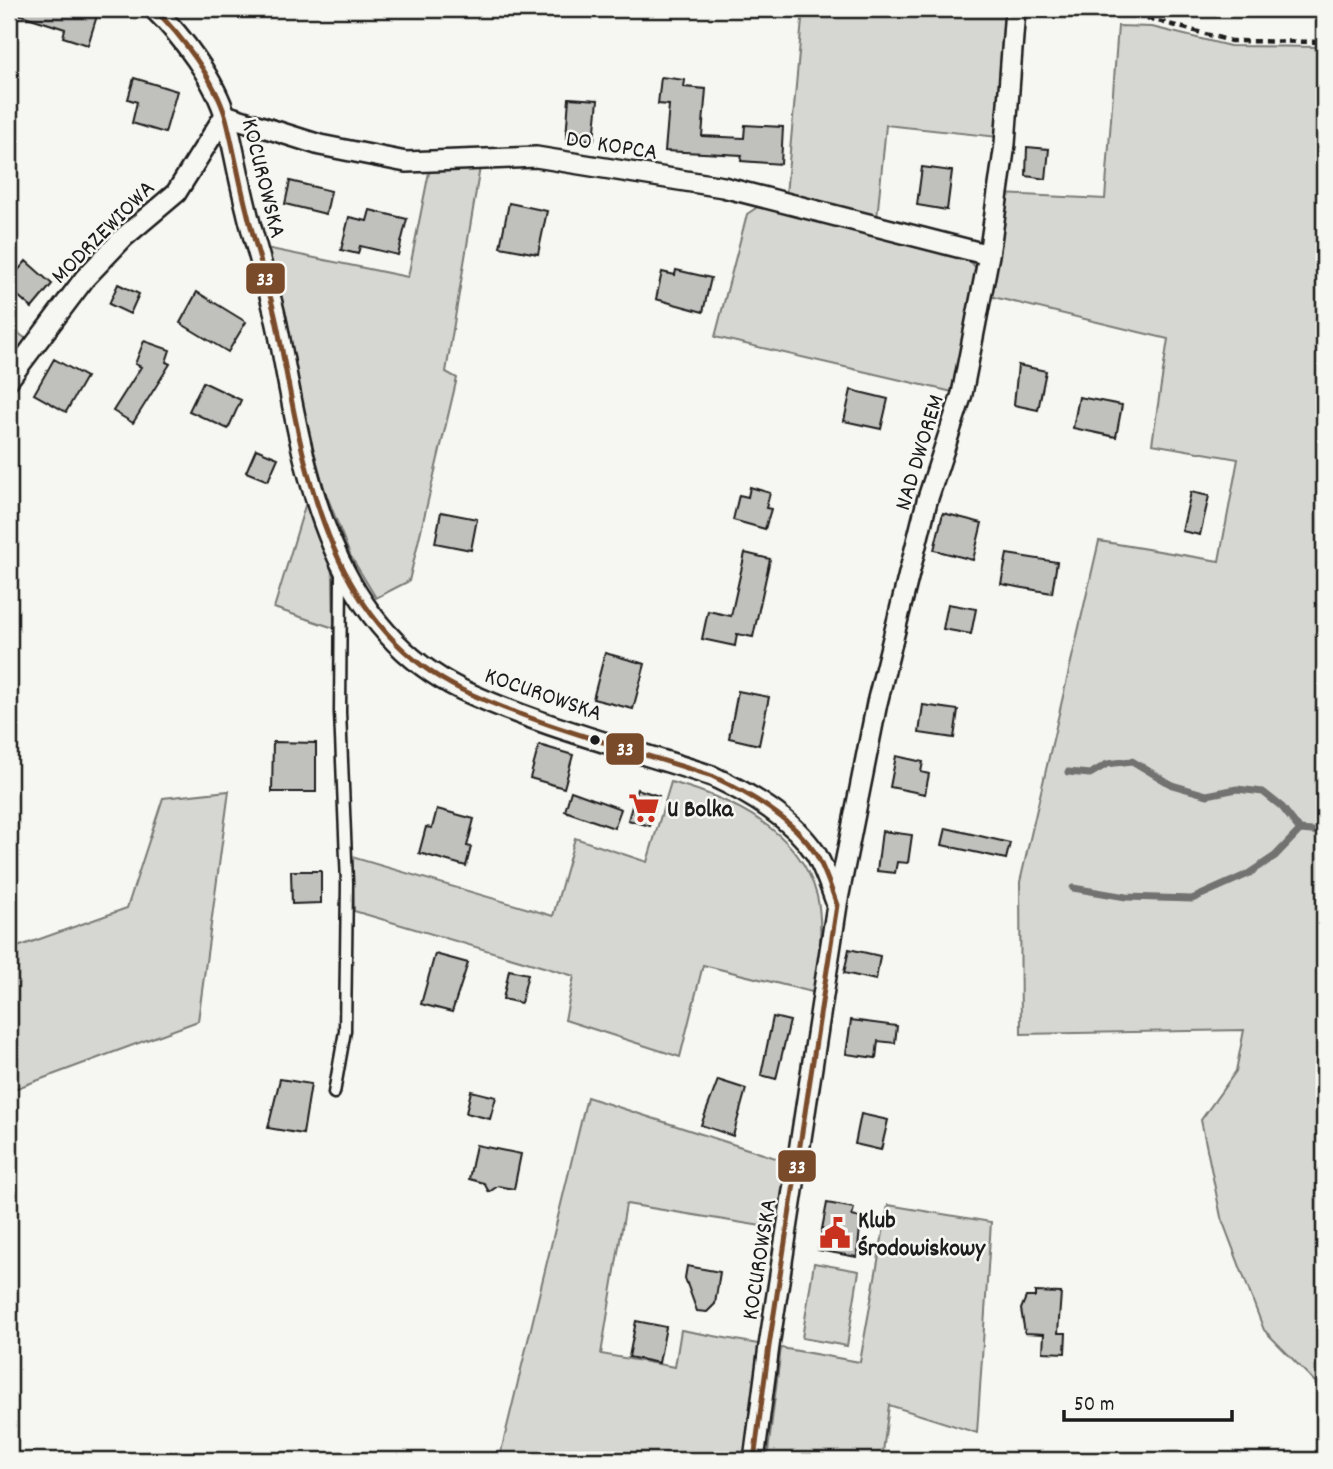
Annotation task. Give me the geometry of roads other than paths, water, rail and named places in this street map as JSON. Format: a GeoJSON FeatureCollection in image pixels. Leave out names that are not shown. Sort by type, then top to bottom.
{"type":"FeatureCollection","features":[{"type":"Feature","properties":{"kind":"street","name":"KOCUROWSKA"},"geometry":{"type":"LineString","coordinates":[[153,9],[208,80],[225,116],[277,325],[308,471],[341,566],[362,605],[392,639],[425,666],[460,689],[517,711],[712,776],[766,807],[792,827],[816,854],[837,905],[754,1460]]}},
{"type":"Feature","properties":{"kind":"street","name":"NAD DWOREM"},"geometry":{"type":"LineString","coordinates":[[837,905],[877,703],[928,501],[962,394],[989,255],[1006,144],[1015,9]]}},
{"type":"Feature","properties":{"kind":"street","name":"DO KOPCA"},"geometry":{"type":"LineString","coordinates":[[225,116],[320,145],[405,162],[536,157],[723,187],[989,255]]}},
{"type":"Feature","properties":{"kind":"street","name":"MODRZEWIOWA"},"geometry":{"type":"LineString","coordinates":[[9,379],[85,278],[124,237],[176,192],[225,116]]}},
{"type":"Feature","properties":{"kind":"lane"},"geometry":{"type":"LineString","coordinates":[[334,1093],[345,1031],[347,883],[340,712],[341,566]]}},
{"type":"Feature","properties":{"kind":"waterway"},"geometry":{"type":"LineString","coordinates":[[1068,772],[1090,774],[1107,764],[1132,761],[1172,785],[1207,795],[1237,789],[1263,792],[1282,807],[1300,830],[1324,832]]}},
{"type":"Feature","properties":{"kind":"waterway"},"geometry":{"type":"LineString","coordinates":[[1073,888],[1126,897],[1192,899],[1248,874],[1275,856],[1300,830]]}},
{"type":"Feature","properties":{"kind":"place","name":"U Bolka"},"geometry":{"type":"Point","coordinates":[644,808]}},
{"type":"Feature","properties":{"kind":"place","name":"Klub Środowiskowy"},"geometry":{"type":"Point","coordinates":[835,1233]}}]}
